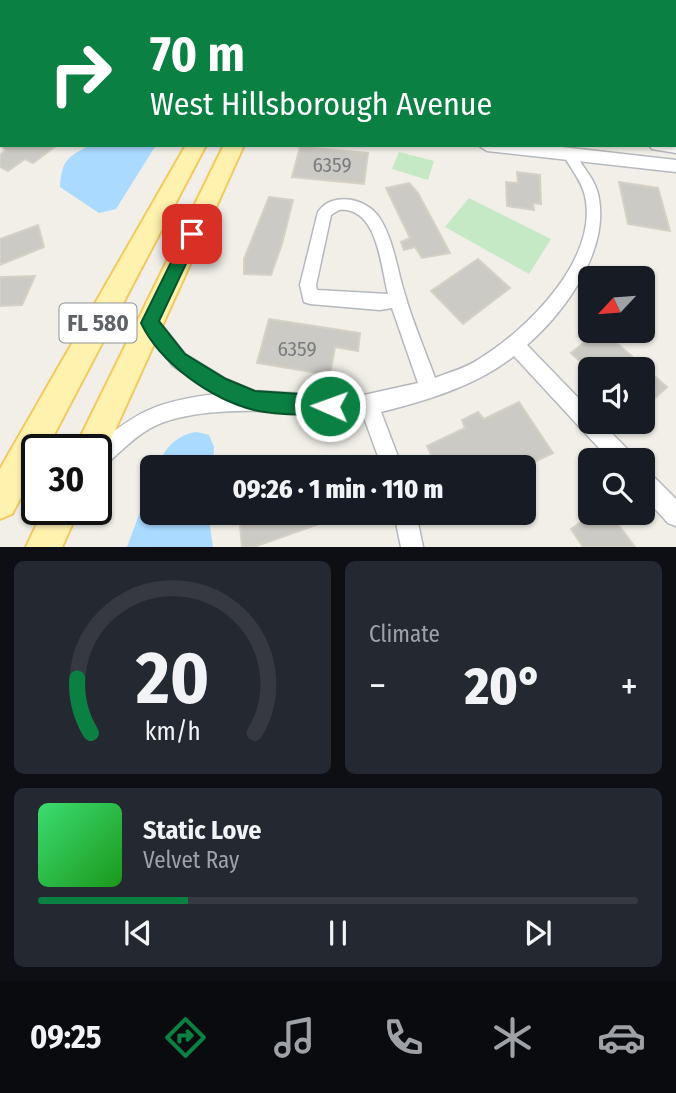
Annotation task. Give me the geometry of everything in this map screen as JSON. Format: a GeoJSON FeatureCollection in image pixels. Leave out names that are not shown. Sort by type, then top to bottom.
{"type":"FeatureCollection","features":[{"type":"Feature","properties":{"kind":"main road","name":"FL 580"},"geometry":{"type":"LineString","coordinates":[[0,502],[196,147]]}},
{"type":"Feature","properties":{"kind":"main road","name":"FL 580"},"geometry":{"type":"LineString","coordinates":[[98,434],[233,147]]}},
{"type":"Feature","properties":{"kind":"main road"},"geometry":{"type":"LineString","coordinates":[[44,547],[54,525]]}},
{"type":"Feature","properties":{"kind":"street"},"geometry":{"type":"LineString","coordinates":[[519,147],[568,150],[676,166]]}},
{"type":"Feature","properties":{"kind":"street"},"geometry":{"type":"LineString","coordinates":[[112,445],[124,433],[156,415],[180,409],[254,401],[310,406],[369,405],[482,368],[515,345],[572,283],[591,235],[593,198],[568,150]]}},
{"type":"Feature","properties":{"kind":"street"},"geometry":{"type":"LineString","coordinates":[[398,300],[380,303],[310,297],[308,285],[325,212],[334,205],[351,204],[370,215],[429,387]]}},
{"type":"Feature","properties":{"kind":"street"},"geometry":{"type":"LineString","coordinates":[[150,323],[179,360],[219,386],[254,401]]}},
{"type":"Feature","properties":{"kind":"street"},"geometry":{"type":"LineString","coordinates":[[515,345],[613,448]]}},
{"type":"Feature","properties":{"kind":"street"},"geometry":{"type":"LineString","coordinates":[[369,405],[388,455]]}},
{"type":"Feature","properties":{"kind":"street"},"geometry":{"type":"LineString","coordinates":[[655,493],[676,515]]}},
{"type":"Feature","properties":{"kind":"street"},"geometry":{"type":"LineString","coordinates":[[407,525],[412,547]]}},
{"type":"Feature","properties":{"kind":"green space"},"geometry":{"type":"Polygon","coordinates":[[[399,152],[434,161],[428,180],[392,169],[399,152]]]}},
{"type":"Feature","properties":{"kind":"green space"},"geometry":{"type":"Polygon","coordinates":[[[469,198],[551,239],[529,274],[445,227],[469,198]]]}},
{"type":"Feature","properties":{"kind":"water"},"geometry":{"type":"Polygon","coordinates":[[[86,147],[155,147],[116,209],[99,213],[60,187],[64,165],[86,147]]]}},
{"type":"Feature","properties":{"kind":"water"},"geometry":{"type":"Polygon","coordinates":[[[190,433],[209,435],[214,447],[214,455],[163,455],[177,439],[190,433]]]}},
{"type":"Feature","properties":{"kind":"water"},"geometry":{"type":"Polygon","coordinates":[[[140,512],[140,525],[210,525],[213,547],[127,547],[140,512]]]}},
{"type":"Feature","properties":{"kind":"building"},"geometry":{"type":"Polygon","coordinates":[[[2,147],[54,147],[33,163],[25,159],[8,171],[0,167],[0,155],[6,150],[2,147]]]}},
{"type":"Feature","properties":{"kind":"building"},"geometry":{"type":"Polygon","coordinates":[[[300,147],[368,153],[364,184],[292,177],[300,147]]]}},
{"type":"Feature","properties":{"kind":"building"},"geometry":{"type":"Polygon","coordinates":[[[517,172],[540,175],[541,204],[533,203],[534,210],[507,206],[506,182],[518,183],[517,172]]]}},
{"type":"Feature","properties":{"kind":"building"},"geometry":{"type":"Polygon","coordinates":[[[619,182],[658,188],[670,231],[628,224],[619,182]]]}},
{"type":"Feature","properties":{"kind":"building"},"geometry":{"type":"Polygon","coordinates":[[[409,183],[418,193],[450,253],[422,258],[415,247],[404,250],[401,242],[410,238],[386,188],[409,183]]]}},
{"type":"Feature","properties":{"kind":"building"},"geometry":{"type":"Polygon","coordinates":[[[269,197],[293,200],[282,244],[271,275],[244,274],[244,259],[269,197]]]}},
{"type":"Feature","properties":{"kind":"building"},"geometry":{"type":"Polygon","coordinates":[[[38,225],[44,247],[0,265],[0,239],[38,225]]]}},
{"type":"Feature","properties":{"kind":"building"},"geometry":{"type":"Polygon","coordinates":[[[478,259],[510,288],[463,324],[431,291],[478,259]]]}},
{"type":"Feature","properties":{"kind":"building"},"geometry":{"type":"Polygon","coordinates":[[[35,276],[22,305],[0,306],[0,277],[35,276]]]}},
{"type":"Feature","properties":{"kind":"building"},"geometry":{"type":"Polygon","coordinates":[[[269,319],[360,333],[358,351],[335,347],[330,375],[257,363],[269,319]]]}},
{"type":"Feature","properties":{"kind":"building"},"geometry":{"type":"Polygon","coordinates":[[[583,343],[617,343],[633,357],[578,357],[578,360],[571,353],[583,343]]]}},
{"type":"Feature","properties":{"kind":"building"},"geometry":{"type":"Polygon","coordinates":[[[655,376],[667,387],[655,398],[655,376]]]}},
{"type":"Feature","properties":{"kind":"building"},"geometry":{"type":"Polygon","coordinates":[[[519,402],[553,453],[536,461],[536,455],[431,455],[427,446],[465,428],[462,420],[478,412],[484,419],[519,402]]]}},
{"type":"Feature","properties":{"kind":"building"},"geometry":{"type":"Polygon","coordinates":[[[578,524],[618,525],[635,547],[583,547],[571,529],[578,524]]]}},
{"type":"Feature","properties":{"kind":"building"},"geometry":{"type":"Polygon","coordinates":[[[240,525],[316,525],[254,547],[242,547],[240,525]]]}},
{"type":"Feature","properties":{"kind":"route"},"geometry":{"type":"LineString","coordinates":[[192,234],[150,323],[179,360],[219,386],[254,401],[330,406]]}}]}
